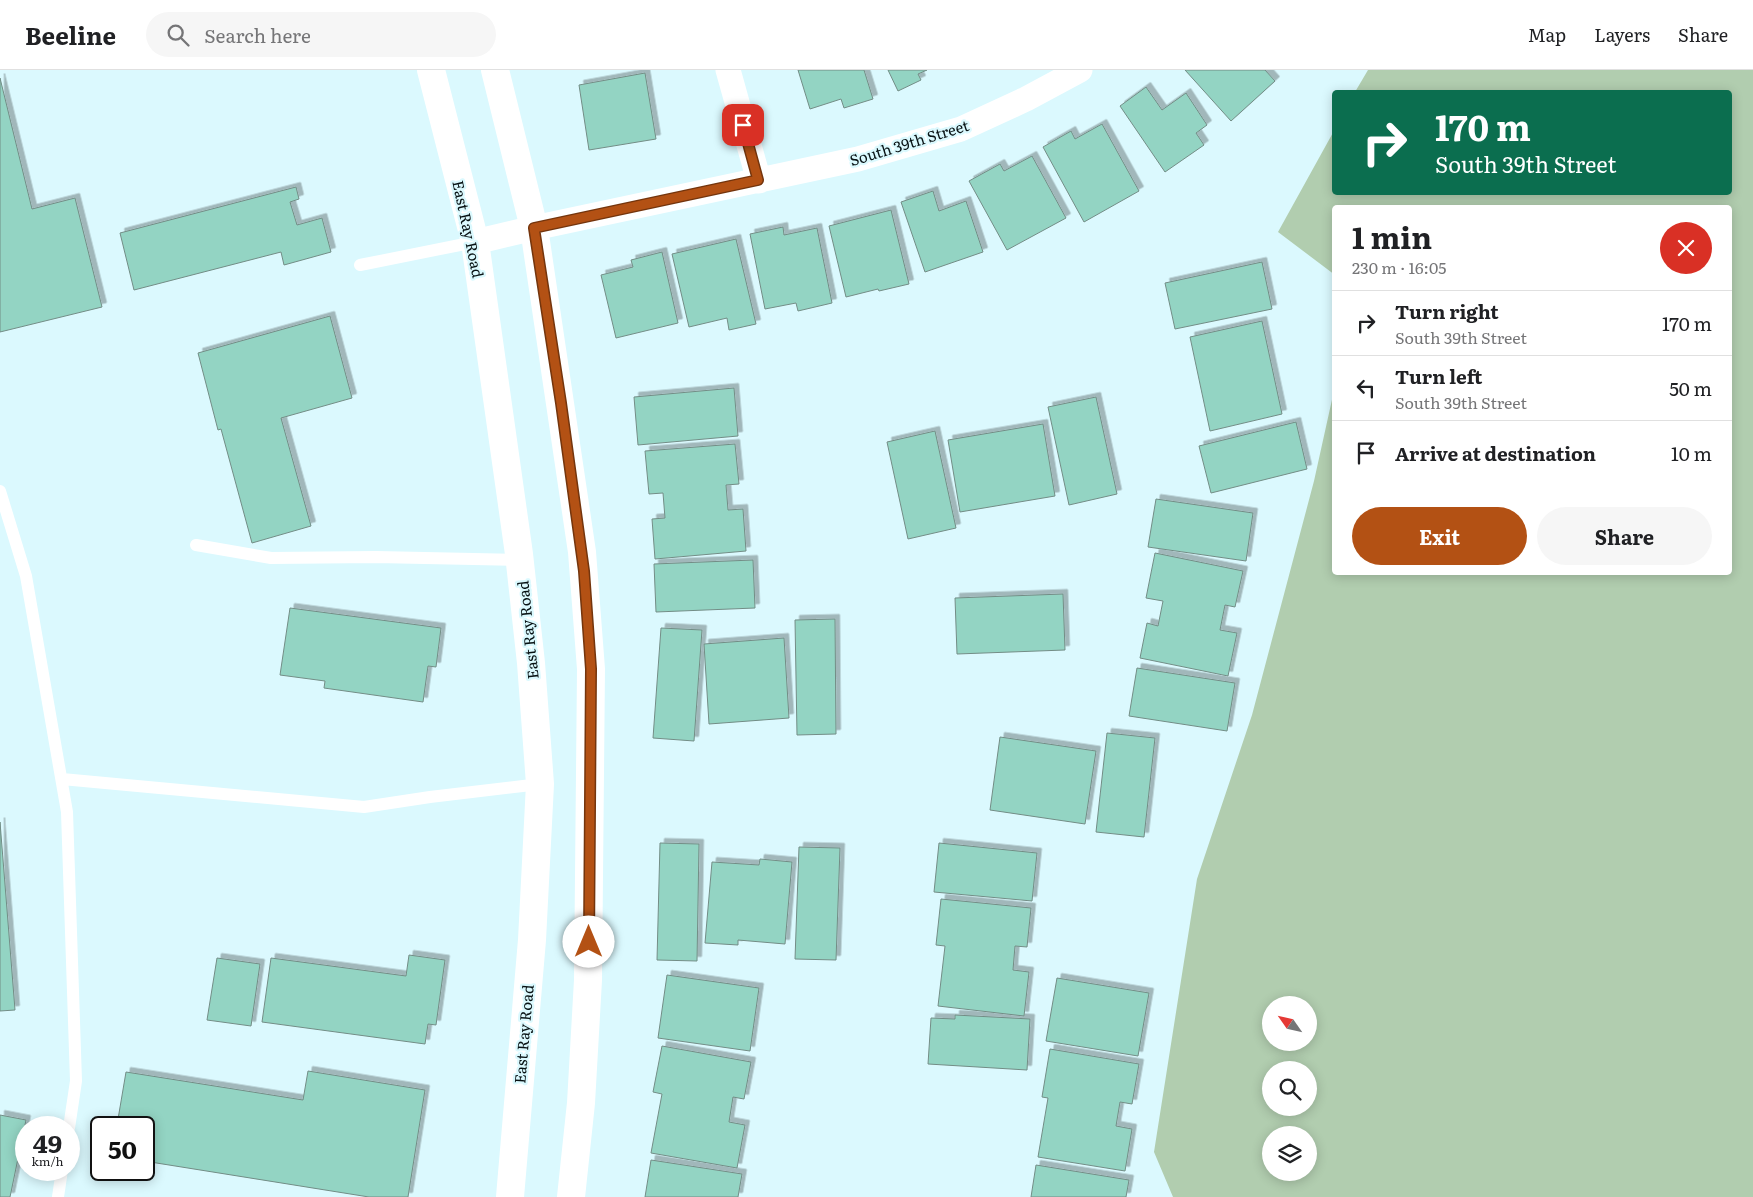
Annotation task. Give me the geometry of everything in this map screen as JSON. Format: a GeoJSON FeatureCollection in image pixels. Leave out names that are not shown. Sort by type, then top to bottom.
{"type":"FeatureCollection","features":[{"type":"Feature","properties":{"kind":"main road","name":"East Ray Road"},"geometry":{"type":"LineString","coordinates":[[431,70],[475,242],[519,560],[531,663],[540,784],[532,940],[510,1197]]}},
{"type":"Feature","properties":{"kind":"main road"},"geometry":{"type":"LineString","coordinates":[[495,70],[534,228],[582,552],[591,669],[588,980],[581,1103],[571,1197]]}},
{"type":"Feature","properties":{"kind":"street"},"geometry":{"type":"LineString","coordinates":[[728,70],[758,180]]}},
{"type":"Feature","properties":{"kind":"street","name":"South 39th Street"},"geometry":{"type":"LineString","coordinates":[[475,242],[858,159],[961,129],[1026,99],[1080,70]]}},
{"type":"Feature","properties":{"kind":"lane"},"geometry":{"type":"LineString","coordinates":[[360,265],[475,242]]}},
{"type":"Feature","properties":{"kind":"lane"},"geometry":{"type":"LineString","coordinates":[[0,491],[26,576],[67,812],[76,1081],[71,1116]]}},
{"type":"Feature","properties":{"kind":"lane"},"geometry":{"type":"LineString","coordinates":[[196,544],[271,558],[376,557],[519,560]]}},
{"type":"Feature","properties":{"kind":"lane"},"geometry":{"type":"LineString","coordinates":[[62,779],[364,807],[540,784]]}},
{"type":"Feature","properties":{"kind":"lane"},"geometry":{"type":"LineString","coordinates":[[58,1197],[60,1181]]}},
{"type":"Feature","properties":{"kind":"green space"},"geometry":{"type":"Polygon","coordinates":[[[1368,70],[1753,70],[1753,1197],[1173,1197],[1154,1152],[1197,879],[1252,715],[1314,481],[1332,400],[1332,575],[1732,575],[1732,205],[1332,205],[1332,273],[1278,232],[1332,134],[1332,195],[1732,195],[1732,90],[1356,90],[1368,70]]]}},
{"type":"Feature","properties":{"kind":"building"},"geometry":{"type":"Polygon","coordinates":[[[798,70],[864,70],[873,99],[844,108],[841,99],[810,109],[798,70]]]}},
{"type":"Feature","properties":{"kind":"building"},"geometry":{"type":"Polygon","coordinates":[[[888,70],[927,70],[918,74],[921,80],[898,91],[888,70]]]}},
{"type":"Feature","properties":{"kind":"building"},"geometry":{"type":"Polygon","coordinates":[[[1185,70],[1265,70],[1275,81],[1231,121],[1185,70]]]}},
{"type":"Feature","properties":{"kind":"building"},"geometry":{"type":"Polygon","coordinates":[[[645,73],[656,139],[589,150],[579,85],[645,73]]]}},
{"type":"Feature","properties":{"kind":"building"},"geometry":{"type":"Polygon","coordinates":[[[0,78],[32,209],[75,198],[102,307],[0,332],[0,78]]]}},
{"type":"Feature","properties":{"kind":"building"},"geometry":{"type":"Polygon","coordinates":[[[1146,87],[1162,110],[1186,93],[1207,125],[1196,133],[1204,145],[1165,172],[1120,106],[1146,87]]]}},
{"type":"Feature","properties":{"kind":"building"},"geometry":{"type":"Polygon","coordinates":[[[1102,124],[1139,191],[1084,222],[1043,147],[1071,131],[1075,139],[1102,124]]]}},
{"type":"Feature","properties":{"kind":"building"},"geometry":{"type":"Polygon","coordinates":[[[1032,156],[1066,218],[1007,250],[969,181],[1000,164],[1004,171],[1032,156]]]}},
{"type":"Feature","properties":{"kind":"building"},"geometry":{"type":"Polygon","coordinates":[[[296,187],[299,199],[290,202],[297,225],[322,218],[331,252],[284,265],[281,252],[134,290],[120,233],[296,187]]]}},
{"type":"Feature","properties":{"kind":"building"},"geometry":{"type":"Polygon","coordinates":[[[933,191],[939,211],[966,201],[983,252],[925,272],[901,202],[933,191]]]}},
{"type":"Feature","properties":{"kind":"building"},"geometry":{"type":"Polygon","coordinates":[[[891,210],[909,284],[846,297],[829,226],[891,210]]]}},
{"type":"Feature","properties":{"kind":"building"},"geometry":{"type":"Polygon","coordinates":[[[783,227],[784,235],[817,228],[832,303],[798,311],[796,303],[765,309],[750,234],[783,227]]]}},
{"type":"Feature","properties":{"kind":"building"},"geometry":{"type":"Polygon","coordinates":[[[736,239],[756,324],[729,330],[727,318],[689,327],[672,254],[736,239]]]}},
{"type":"Feature","properties":{"kind":"building"},"geometry":{"type":"Polygon","coordinates":[[[662,252],[678,323],[616,338],[601,275],[633,267],[631,260],[662,252]]]}},
{"type":"Feature","properties":{"kind":"building"},"geometry":{"type":"Polygon","coordinates":[[[1262,262],[1272,309],[1175,329],[1165,283],[1262,262]]]}},
{"type":"Feature","properties":{"kind":"building"},"geometry":{"type":"Polygon","coordinates":[[[330,316],[352,398],[281,418],[311,526],[252,543],[221,429],[218,430],[198,353],[330,316]]]}},
{"type":"Feature","properties":{"kind":"building"},"geometry":{"type":"Polygon","coordinates":[[[1262,321],[1282,414],[1210,431],[1190,337],[1262,321]]]}},
{"type":"Feature","properties":{"kind":"building"},"geometry":{"type":"Polygon","coordinates":[[[734,388],[738,436],[638,445],[634,397],[734,388]]]}},
{"type":"Feature","properties":{"kind":"building"},"geometry":{"type":"Polygon","coordinates":[[[1096,397],[1117,494],[1069,505],[1048,407],[1096,397]]]}},
{"type":"Feature","properties":{"kind":"building"},"geometry":{"type":"Polygon","coordinates":[[[1296,422],[1307,469],[1211,493],[1199,446],[1296,422]]]}},
{"type":"Feature","properties":{"kind":"building"},"geometry":{"type":"Polygon","coordinates":[[[1043,424],[1055,496],[960,512],[948,440],[1043,424]]]}},
{"type":"Feature","properties":{"kind":"building"},"geometry":{"type":"Polygon","coordinates":[[[935,431],[956,528],[908,539],[887,442],[935,431]]]}},
{"type":"Feature","properties":{"kind":"building"},"geometry":{"type":"Polygon","coordinates":[[[735,444],[739,484],[726,485],[728,510],[743,509],[746,551],[655,559],[652,519],[665,518],[663,493],[649,494],[645,451],[735,444]]]}},
{"type":"Feature","properties":{"kind":"building"},"geometry":{"type":"Polygon","coordinates":[[[1156,499],[1253,513],[1246,561],[1148,547],[1156,499]]]}},
{"type":"Feature","properties":{"kind":"building"},"geometry":{"type":"Polygon","coordinates":[[[1155,553],[1243,571],[1235,607],[1225,605],[1220,630],[1237,633],[1228,676],[1140,658],[1147,623],[1158,626],[1163,601],[1146,598],[1155,553]]]}},
{"type":"Feature","properties":{"kind":"building"},"geometry":{"type":"Polygon","coordinates":[[[753,560],[755,608],[656,612],[654,564],[753,560]]]}},
{"type":"Feature","properties":{"kind":"building"},"geometry":{"type":"Polygon","coordinates":[[[1063,594],[1065,650],[957,654],[955,598],[1063,594]]]}},
{"type":"Feature","properties":{"kind":"building"},"geometry":{"type":"Polygon","coordinates":[[[290,608],[441,628],[436,667],[428,666],[423,702],[324,688],[325,681],[280,675],[290,608]]]}},
{"type":"Feature","properties":{"kind":"building"},"geometry":{"type":"Polygon","coordinates":[[[835,619],[836,734],[797,735],[795,620],[835,619]]]}},
{"type":"Feature","properties":{"kind":"building"},"geometry":{"type":"Polygon","coordinates":[[[661,628],[702,630],[694,741],[653,738],[661,628]]]}},
{"type":"Feature","properties":{"kind":"building"},"geometry":{"type":"Polygon","coordinates":[[[784,638],[789,718],[709,724],[704,644],[784,638]]]}},
{"type":"Feature","properties":{"kind":"building"},"geometry":{"type":"Polygon","coordinates":[[[1137,668],[1235,683],[1227,731],[1129,716],[1137,668]]]}},
{"type":"Feature","properties":{"kind":"building"},"geometry":{"type":"Polygon","coordinates":[[[1107,733],[1155,738],[1144,837],[1096,832],[1107,733]]]}},
{"type":"Feature","properties":{"kind":"building"},"geometry":{"type":"Polygon","coordinates":[[[1000,737],[1096,751],[1085,824],[990,810],[1000,737]]]}},
{"type":"Feature","properties":{"kind":"building"},"geometry":{"type":"Polygon","coordinates":[[[0,822],[15,1010],[0,1011],[0,822]]]}},
{"type":"Feature","properties":{"kind":"building"},"geometry":{"type":"Polygon","coordinates":[[[660,843],[699,844],[697,961],[657,960],[660,843]]]}},
{"type":"Feature","properties":{"kind":"building"},"geometry":{"type":"Polygon","coordinates":[[[939,843],[1037,853],[1032,901],[934,892],[939,843]]]}},
{"type":"Feature","properties":{"kind":"building"},"geometry":{"type":"Polygon","coordinates":[[[799,847],[840,848],[836,960],[795,959],[799,847]]]}},
{"type":"Feature","properties":{"kind":"building"},"geometry":{"type":"Polygon","coordinates":[[[760,859],[792,862],[785,944],[738,940],[738,945],[705,943],[712,862],[759,865],[760,859]]]}},
{"type":"Feature","properties":{"kind":"building"},"geometry":{"type":"Polygon","coordinates":[[[941,899],[1031,908],[1027,947],[1015,946],[1013,970],[1029,972],[1024,1016],[938,1006],[945,946],[936,945],[941,899]]]}},
{"type":"Feature","properties":{"kind":"building"},"geometry":{"type":"Polygon","coordinates":[[[409,955],[445,960],[436,1025],[428,1024],[425,1044],[262,1022],[271,958],[406,976],[409,955]]]}},
{"type":"Feature","properties":{"kind":"building"},"geometry":{"type":"Polygon","coordinates":[[[217,958],[260,964],[251,1026],[207,1020],[217,958]]]}},
{"type":"Feature","properties":{"kind":"building"},"geometry":{"type":"Polygon","coordinates":[[[667,975],[759,988],[750,1051],[658,1038],[667,975]]]}},
{"type":"Feature","properties":{"kind":"building"},"geometry":{"type":"Polygon","coordinates":[[[1057,978],[1149,993],[1138,1056],[1046,1041],[1057,978]]]}},
{"type":"Feature","properties":{"kind":"building"},"geometry":{"type":"Polygon","coordinates":[[[955,1015],[1030,1019],[1027,1070],[928,1064],[931,1018],[955,1019],[955,1015]]]}},
{"type":"Feature","properties":{"kind":"building"},"geometry":{"type":"Polygon","coordinates":[[[662,1046],[751,1062],[744,1099],[733,1097],[729,1122],[745,1125],[737,1168],[651,1153],[662,1094],[653,1092],[662,1046]]]}},
{"type":"Feature","properties":{"kind":"building"},"geometry":{"type":"Polygon","coordinates":[[[1050,1049],[1139,1064],[1132,1104],[1120,1102],[1116,1126],[1132,1129],[1125,1171],[1038,1157],[1048,1098],[1042,1097],[1050,1049]]]}},
{"type":"Feature","properties":{"kind":"building"},"geometry":{"type":"Polygon","coordinates":[[[308,1071],[425,1090],[408,1197],[369,1197],[155,1163],[155,1116],[119,1116],[126,1072],[303,1100],[308,1071]]]}},
{"type":"Feature","properties":{"kind":"building"},"geometry":{"type":"Polygon","coordinates":[[[0,1115],[15,1118],[15,1173],[10,1197],[0,1197],[0,1115]]]}},
{"type":"Feature","properties":{"kind":"building"},"geometry":{"type":"Polygon","coordinates":[[[651,1160],[742,1174],[738,1197],[645,1197],[651,1160]]]}},
{"type":"Feature","properties":{"kind":"building"},"geometry":{"type":"Polygon","coordinates":[[[1036,1165],[1129,1180],[1126,1197],[1031,1197],[1036,1165]]]}},
{"type":"Feature","properties":{"kind":"route"},"geometry":{"type":"LineString","coordinates":[[589,942],[591,669],[584,571],[534,228],[758,180],[743,125]]}}]}
